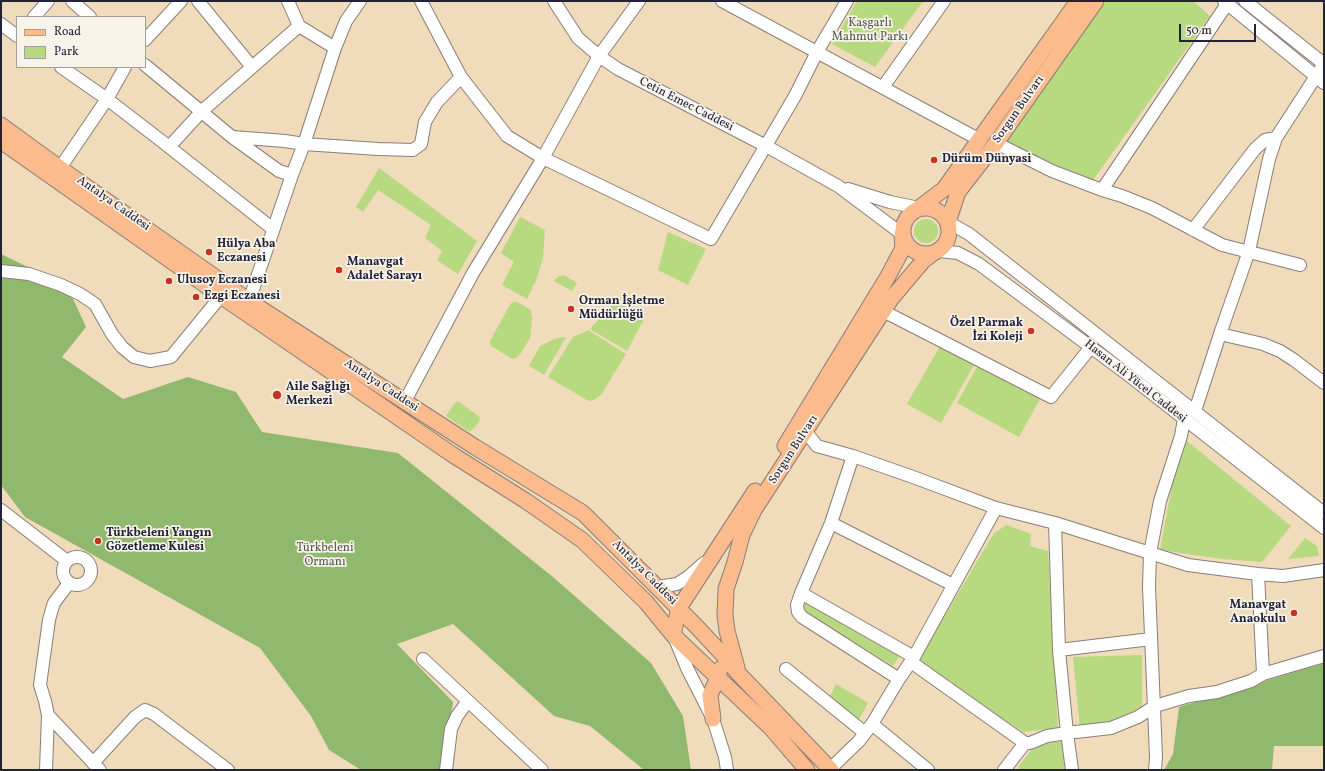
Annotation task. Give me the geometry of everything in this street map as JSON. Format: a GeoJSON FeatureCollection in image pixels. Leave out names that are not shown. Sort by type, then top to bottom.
{"type":"FeatureCollection","features":[{"type":"Feature","properties":{"kind":"main road","name":"Sorgun Bulvarı"},"geometry":{"type":"LineString","coordinates":[[919,208],[944,189],[1078,1]]}},
{"type":"Feature","properties":{"kind":"main road","name":"Sorgun Bulvarı"},"geometry":{"type":"LineString","coordinates":[[948,222],[958,192],[996,142],[1096,1]]}},
{"type":"Feature","properties":{"kind":"main road","name":"Antalya Caddesi"},"geometry":{"type":"LineString","coordinates":[[1,125],[249,301],[475,447],[584,513],[679,608],[738,673],[831,769]]}},
{"type":"Feature","properties":{"kind":"main road","name":"Antalya Caddesi"},"geometry":{"type":"LineString","coordinates":[[1,141],[221,296],[582,540],[646,602],[673,635],[770,728],[807,770]]}},
{"type":"Feature","properties":{"kind":"main road"},"geometry":{"type":"LineString","coordinates":[[919,208],[933,208],[944,216],[948,222],[950,230],[945,245],[935,252],[924,255],[909,248],[902,234],[906,218],[919,208]]}},
{"type":"Feature","properties":{"kind":"main road","name":"Sorgun Bulvarı"},"geometry":{"type":"LineString","coordinates":[[673,635],[679,608],[793,432],[886,278],[903,248],[902,234]]}},
{"type":"Feature","properties":{"kind":"main road","name":"Sorgun Bulvarı"},"geometry":{"type":"LineString","coordinates":[[738,673],[724,615],[726,589],[742,535],[754,510],[806,432],[891,298],[923,260],[935,252]]}},
{"type":"Feature","properties":{"kind":"main road"},"geometry":{"type":"LineString","coordinates":[[713,719],[710,695],[718,677],[727,631]]}},
{"type":"Feature","properties":{"kind":"street"},"geometry":{"type":"LineString","coordinates":[[35,16],[48,1]]}},
{"type":"Feature","properties":{"kind":"street"},"geometry":{"type":"LineString","coordinates":[[72,1],[89,16]]}},
{"type":"Feature","properties":{"kind":"street"},"geometry":{"type":"LineString","coordinates":[[146,39],[181,1]]}},
{"type":"Feature","properties":{"kind":"street"},"geometry":{"type":"LineString","coordinates":[[198,1],[252,67]]}},
{"type":"Feature","properties":{"kind":"street"},"geometry":{"type":"LineString","coordinates":[[288,1],[299,26],[335,48]]}},
{"type":"Feature","properties":{"kind":"street"},"geometry":{"type":"LineString","coordinates":[[249,301],[304,144],[335,48],[346,21],[360,1]]}},
{"type":"Feature","properties":{"kind":"street"},"geometry":{"type":"LineString","coordinates":[[421,1],[461,77],[507,136],[543,158],[711,239],[795,96],[817,52],[847,1]]}},
{"type":"Feature","properties":{"kind":"street","name":"Cetin Emec Caddesi"},"geometry":{"type":"LineString","coordinates":[[554,1],[578,38],[599,56],[618,69],[766,146],[838,186]]}},
{"type":"Feature","properties":{"kind":"street"},"geometry":{"type":"LineString","coordinates":[[405,401],[473,273],[543,158],[599,56],[640,1]]}},
{"type":"Feature","properties":{"kind":"street"},"geometry":{"type":"LineString","coordinates":[[722,1],[980,140]]}},
{"type":"Feature","properties":{"kind":"street"},"geometry":{"type":"LineString","coordinates":[[883,87],[944,1]]}},
{"type":"Feature","properties":{"kind":"street"},"geometry":{"type":"LineString","coordinates":[[1195,411],[1249,252],[1269,159],[1276,138],[1320,80],[1324,64],[1245,1]]}},
{"type":"Feature","properties":{"kind":"street"},"geometry":{"type":"LineString","coordinates":[[1102,190],[1226,2],[1320,80]]}},
{"type":"Feature","properties":{"kind":"street"},"geometry":{"type":"LineString","coordinates":[[1,24],[16,35]]}},
{"type":"Feature","properties":{"kind":"street"},"geometry":{"type":"LineString","coordinates":[[169,147],[202,111],[299,26]]}},
{"type":"Feature","properties":{"kind":"street"},"geometry":{"type":"LineString","coordinates":[[146,66],[232,137],[280,171],[292,175]]}},
{"type":"Feature","properties":{"kind":"street"},"geometry":{"type":"LineString","coordinates":[[62,68],[107,99],[273,230]]}},
{"type":"Feature","properties":{"kind":"street"},"geometry":{"type":"LineString","coordinates":[[60,168],[107,99],[124,68]]}},
{"type":"Feature","properties":{"kind":"street"},"geometry":{"type":"LineString","coordinates":[[232,137],[378,150],[413,150],[421,144],[425,122],[437,102],[461,77]]}},
{"type":"Feature","properties":{"kind":"street"},"geometry":{"type":"LineString","coordinates":[[1193,230],[1255,148],[1266,140],[1276,138]]}},
{"type":"Feature","properties":{"kind":"street"},"geometry":{"type":"LineString","coordinates":[[996,142],[1052,171],[1152,208],[1222,245],[1300,265]]}},
{"type":"Feature","properties":{"kind":"street"},"geometry":{"type":"LineString","coordinates":[[838,186],[890,202],[919,208]]}},
{"type":"Feature","properties":{"kind":"street"},"geometry":{"type":"LineString","coordinates":[[838,186],[902,234]]}},
{"type":"Feature","properties":{"kind":"street","name":"Hasan Ali Yücel Caddesi"},"geometry":{"type":"LineString","coordinates":[[948,222],[975,238],[1195,411],[1323,509]]}},
{"type":"Feature","properties":{"kind":"street","name":"Hasan Ali Yücel Caddesi"},"geometry":{"type":"LineString","coordinates":[[935,252],[958,253],[979,264],[1091,347],[1324,528]]}},
{"type":"Feature","properties":{"kind":"street"},"geometry":{"type":"LineString","coordinates":[[1,271],[29,274],[61,285],[80,294],[95,304],[112,334],[122,347],[134,357],[150,361],[171,357],[221,296]]}},
{"type":"Feature","properties":{"kind":"street"},"geometry":{"type":"LineString","coordinates":[[883,311],[1051,397],[1091,347]]}},
{"type":"Feature","properties":{"kind":"street"},"geometry":{"type":"LineString","coordinates":[[1220,334],[1263,344],[1280,351],[1324,383]]}},
{"type":"Feature","properties":{"kind":"street"},"geometry":{"type":"LineString","coordinates":[[1155,770],[1155,706],[1149,587],[1150,553],[1160,501],[1181,436],[1184,419]]}},
{"type":"Feature","properties":{"kind":"street"},"geometry":{"type":"LineString","coordinates":[[806,432],[817,446],[854,456],[996,508],[1055,522],[1188,565],[1283,576],[1324,570]]}},
{"type":"Feature","properties":{"kind":"street"},"geometry":{"type":"LineString","coordinates":[[854,456],[832,523],[801,593],[797,605],[798,612],[802,617],[899,679]]}},
{"type":"Feature","properties":{"kind":"street"},"geometry":{"type":"LineString","coordinates":[[831,769],[859,741],[869,728],[912,659],[996,508]]}},
{"type":"Feature","properties":{"kind":"street"},"geometry":{"type":"LineString","coordinates":[[1,510],[67,561]]}},
{"type":"Feature","properties":{"kind":"street"},"geometry":{"type":"LineString","coordinates":[[1055,522],[1059,650],[1072,770]]}},
{"type":"Feature","properties":{"kind":"street"},"geometry":{"type":"LineString","coordinates":[[832,523],[953,585]]}},
{"type":"Feature","properties":{"kind":"street","name":"Sorgun Bulvarı"},"geometry":{"type":"LineString","coordinates":[[657,587],[677,584],[688,578],[713,554]]}},
{"type":"Feature","properties":{"kind":"street"},"geometry":{"type":"LineString","coordinates":[[81,558],[85,560],[90,568],[89,578],[82,584],[78,585],[69,582],[63,575],[64,565],[67,561],[81,558]]}},
{"type":"Feature","properties":{"kind":"street"},"geometry":{"type":"LineString","coordinates":[[1258,574],[1324,563]]}},
{"type":"Feature","properties":{"kind":"street"},"geometry":{"type":"LineString","coordinates":[[1258,574],[1263,674]]}},
{"type":"Feature","properties":{"kind":"street"},"geometry":{"type":"LineString","coordinates":[[46,770],[48,715],[40,685],[49,620],[54,603],[69,582]]}},
{"type":"Feature","properties":{"kind":"street"},"geometry":{"type":"LineString","coordinates":[[801,593],[912,659],[1025,744]]}},
{"type":"Feature","properties":{"kind":"street"},"geometry":{"type":"LineString","coordinates":[[673,635],[687,668],[713,719],[725,757],[727,770]]}},
{"type":"Feature","properties":{"kind":"street"},"geometry":{"type":"LineString","coordinates":[[1059,650],[1151,638]]}},
{"type":"Feature","properties":{"kind":"street"},"geometry":{"type":"LineString","coordinates":[[1010,768],[1025,744],[1047,736],[1111,728],[1138,717],[1155,706],[1189,696],[1217,692],[1251,681],[1263,674],[1324,656]]}},
{"type":"Feature","properties":{"kind":"street"},"geometry":{"type":"LineString","coordinates":[[423,659],[542,770]]}},
{"type":"Feature","properties":{"kind":"street"},"geometry":{"type":"LineString","coordinates":[[786,669],[928,770]]}},
{"type":"Feature","properties":{"kind":"street"},"geometry":{"type":"LineString","coordinates":[[446,770],[451,729],[457,716],[468,701]]}},
{"type":"Feature","properties":{"kind":"street"},"geometry":{"type":"LineString","coordinates":[[48,715],[96,767],[135,717],[145,710],[154,714],[228,770]]}},
{"type":"Feature","properties":{"kind":"green space","name":"Kaşgarlı Mahmut Parkı"},"geometry":{"type":"Polygon","coordinates":[[[857,1],[923,1],[875,67],[832,44],[857,1]]]}},
{"type":"Feature","properties":{"kind":"green space"},"geometry":{"type":"Polygon","coordinates":[[[1106,1],[1193,1],[1210,16],[1091,183],[1006,142],[1106,1]]]}},
{"type":"Feature","properties":{"kind":"green space"},"geometry":{"type":"Polygon","coordinates":[[[379,168],[477,241],[458,274],[437,260],[442,251],[425,238],[431,225],[378,190],[363,212],[356,207],[379,168]]]}},
{"type":"Feature","properties":{"kind":"green space"},"geometry":{"type":"Polygon","coordinates":[[[520,217],[545,230],[543,258],[537,278],[527,299],[502,285],[514,262],[501,253],[520,217]]]}},
{"type":"Feature","properties":{"kind":"green space"},"geometry":{"type":"Polygon","coordinates":[[[926,219],[931,220],[937,226],[937,236],[931,242],[926,243],[921,242],[915,236],[914,231],[915,226],[921,220],[926,219]]]}},
{"type":"Feature","properties":{"kind":"green space"},"geometry":{"type":"Polygon","coordinates":[[[668,232],[706,249],[688,285],[658,270],[668,232]]]}},
{"type":"Feature","properties":{"kind":"green space","name":"Türkbeleni Ormanı"},"geometry":{"type":"Polygon","coordinates":[[[1,254],[67,286],[86,327],[62,357],[123,399],[188,377],[236,392],[262,432],[398,453],[553,577],[651,663],[683,716],[691,770],[644,770],[590,726],[554,716],[453,624],[397,644],[453,702],[443,770],[361,770],[329,750],[311,716],[260,648],[25,517],[1,485],[1,254]]]}},
{"type":"Feature","properties":{"kind":"green space"},"geometry":{"type":"Polygon","coordinates":[[[564,275],[577,283],[572,291],[554,281],[559,276],[564,275]]]}},
{"type":"Feature","properties":{"kind":"green space"},"geometry":{"type":"Polygon","coordinates":[[[616,301],[645,317],[627,351],[590,329],[616,301]]]}},
{"type":"Feature","properties":{"kind":"green space"},"geometry":{"type":"Polygon","coordinates":[[[517,302],[530,309],[532,319],[530,338],[521,353],[516,358],[512,359],[491,346],[490,341],[511,303],[517,302]]]}},
{"type":"Feature","properties":{"kind":"green space"},"geometry":{"type":"Polygon","coordinates":[[[588,330],[626,354],[601,395],[592,401],[587,400],[548,377],[573,337],[588,330]]]}},
{"type":"Feature","properties":{"kind":"green space"},"geometry":{"type":"Polygon","coordinates":[[[566,337],[544,375],[529,366],[540,346],[557,338],[566,337]]]}},
{"type":"Feature","properties":{"kind":"green space"},"geometry":{"type":"Polygon","coordinates":[[[940,346],[974,365],[941,423],[907,404],[940,346]]]}},
{"type":"Feature","properties":{"kind":"green space"},"geometry":{"type":"Polygon","coordinates":[[[978,365],[1040,399],[1019,437],[957,403],[978,365]]]}},
{"type":"Feature","properties":{"kind":"green space"},"geometry":{"type":"Polygon","coordinates":[[[458,401],[480,417],[479,422],[470,432],[446,416],[454,404],[458,401]]]}},
{"type":"Feature","properties":{"kind":"green space"},"geometry":{"type":"Polygon","coordinates":[[[1181,436],[1291,526],[1262,562],[1222,559],[1160,550],[1181,436]]]}},
{"type":"Feature","properties":{"kind":"green space"},"geometry":{"type":"Polygon","coordinates":[[[1007,525],[1031,534],[1030,546],[1048,551],[1058,728],[1023,732],[978,704],[919,659],[994,533],[1007,525]]]}},
{"type":"Feature","properties":{"kind":"green space"},"geometry":{"type":"Polygon","coordinates":[[[1305,538],[1317,546],[1319,556],[1288,559],[1305,538]]]}},
{"type":"Feature","properties":{"kind":"green space"},"geometry":{"type":"Polygon","coordinates":[[[803,599],[900,655],[893,666],[806,612],[801,607],[803,599]]]}},
{"type":"Feature","properties":{"kind":"green space"},"geometry":{"type":"Polygon","coordinates":[[[1142,655],[1142,706],[1115,721],[1080,728],[1073,657],[1142,655]]]}},
{"type":"Feature","properties":{"kind":"green space"},"geometry":{"type":"Polygon","coordinates":[[[1324,663],[1324,746],[1274,746],[1272,770],[1164,770],[1173,754],[1179,707],[1324,663]]]}},
{"type":"Feature","properties":{"kind":"green space"},"geometry":{"type":"Polygon","coordinates":[[[836,684],[868,703],[859,719],[829,698],[836,684]]]}},
{"type":"Feature","properties":{"kind":"green space"},"geometry":{"type":"Polygon","coordinates":[[[1064,741],[1065,770],[1021,770],[1018,767],[1036,744],[1064,741]]]}},
{"type":"Feature","properties":{"kind":"place","name":"Dürüm Dünyasi"},"geometry":{"type":"Point","coordinates":[934,160]}},
{"type":"Feature","properties":{"kind":"place","name":"Hülya Aba Eczanesi"},"geometry":{"type":"Point","coordinates":[209,252]}},
{"type":"Feature","properties":{"kind":"place","name":"Manavgat Adalet Sarayı"},"geometry":{"type":"Point","coordinates":[339,270]}},
{"type":"Feature","properties":{"kind":"place","name":"Ulusoy Eczanesi"},"geometry":{"type":"Point","coordinates":[169,281]}},
{"type":"Feature","properties":{"kind":"place","name":"Ezgi Eczanesi"},"geometry":{"type":"Point","coordinates":[196,297]}},
{"type":"Feature","properties":{"kind":"place","name":"Orman İşletme Müdürlüğü"},"geometry":{"type":"Point","coordinates":[571,309]}},
{"type":"Feature","properties":{"kind":"place","name":"Özel Parmak İzi Koleji"},"geometry":{"type":"Point","coordinates":[1031,331]}},
{"type":"Feature","properties":{"kind":"place","name":"Aile Sağlığı Merkezi"},"geometry":{"type":"Point","coordinates":[277,395]}},
{"type":"Feature","properties":{"kind":"place","name":"Türkbeleni Yangın Gözetleme Kulesi"},"geometry":{"type":"Point","coordinates":[98,541]}},
{"type":"Feature","properties":{"kind":"place","name":"Manavgat Anaokulu"},"geometry":{"type":"Point","coordinates":[1294,613]}}]}
